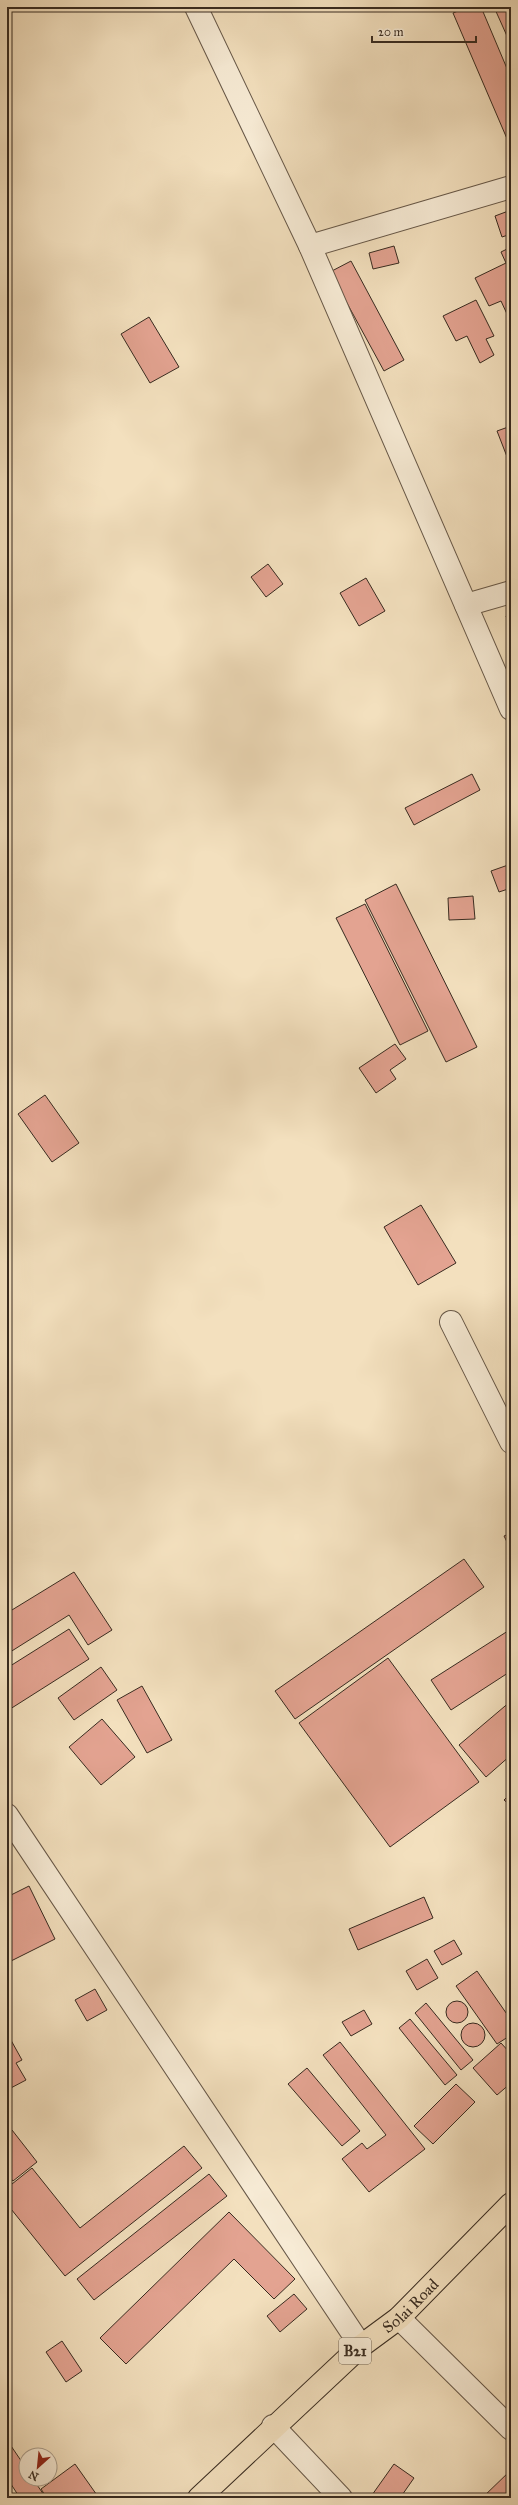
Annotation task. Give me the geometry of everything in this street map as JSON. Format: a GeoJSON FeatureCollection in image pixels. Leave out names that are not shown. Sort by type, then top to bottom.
{"type":"FeatureCollection","features":[{"type":"Feature","properties":{"kind":"highway","name":"Solai Road"},"geometry":{"type":"LineString","coordinates":[[199,2498],[273,2426],[361,2346],[399,2318],[511,2204]]}},
{"type":"Feature","properties":{"kind":"street"},"geometry":{"type":"LineString","coordinates":[[196,7],[310,246],[511,709]]}},
{"type":"Feature","properties":{"kind":"street"},"geometry":{"type":"LineString","coordinates":[[310,246],[511,187]]}},
{"type":"Feature","properties":{"kind":"street"},"geometry":{"type":"LineString","coordinates":[[466,605],[511,592]]}},
{"type":"Feature","properties":{"kind":"street"},"geometry":{"type":"LineString","coordinates":[[451,1322],[511,1442]]}},
{"type":"Feature","properties":{"kind":"street"},"geometry":{"type":"LineString","coordinates":[[7,1815],[361,2346]]}},
{"type":"Feature","properties":{"kind":"street"},"geometry":{"type":"LineString","coordinates":[[399,2318],[511,2429]]}},
{"type":"Feature","properties":{"kind":"street"},"geometry":{"type":"LineString","coordinates":[[273,2426],[341,2498]]}},
{"type":"Feature","properties":{"kind":"building"},"geometry":{"type":"Polygon","coordinates":[[[285,7],[312,7],[286,11],[285,7]]]}},
{"type":"Feature","properties":{"kind":"building"},"geometry":{"type":"Polygon","coordinates":[[[468,7],[481,7],[511,78],[511,148],[453,13],[468,7]]]}},
{"type":"Feature","properties":{"kind":"building"},"geometry":{"type":"Polygon","coordinates":[[[494,7],[511,7],[511,45],[494,7]]]}},
{"type":"Feature","properties":{"kind":"building"},"geometry":{"type":"Polygon","coordinates":[[[511,210],[511,234],[502,237],[495,216],[511,210]]]}},
{"type":"Feature","properties":{"kind":"building"},"geometry":{"type":"Polygon","coordinates":[[[394,246],[399,263],[373,269],[369,253],[394,246]]]}},
{"type":"Feature","properties":{"kind":"building"},"geometry":{"type":"Polygon","coordinates":[[[511,247],[511,312],[507,314],[501,301],[489,306],[475,278],[506,263],[501,252],[511,247]]]}},
{"type":"Feature","properties":{"kind":"building"},"geometry":{"type":"Polygon","coordinates":[[[351,261],[404,360],[384,371],[330,272],[351,261]]]}},
{"type":"Feature","properties":{"kind":"building"},"geometry":{"type":"Polygon","coordinates":[[[476,300],[494,336],[486,339],[494,355],[480,363],[467,336],[456,341],[443,316],[476,300]]]}},
{"type":"Feature","properties":{"kind":"building"},"geometry":{"type":"Polygon","coordinates":[[[149,317],[179,367],[150,383],[121,334],[149,317]]]}},
{"type":"Feature","properties":{"kind":"building"},"geometry":{"type":"Polygon","coordinates":[[[511,426],[511,467],[497,431],[511,426]]]}},
{"type":"Feature","properties":{"kind":"building"},"geometry":{"type":"Polygon","coordinates":[[[268,564],[283,584],[266,597],[251,577],[268,564]]]}},
{"type":"Feature","properties":{"kind":"building"},"geometry":{"type":"Polygon","coordinates":[[[366,578],[385,611],[359,626],[340,593],[366,578]]]}},
{"type":"Feature","properties":{"kind":"building"},"geometry":{"type":"Polygon","coordinates":[[[511,614],[511,630],[506,616],[511,614]]]}},
{"type":"Feature","properties":{"kind":"building"},"geometry":{"type":"Polygon","coordinates":[[[472,774],[480,790],[414,825],[405,808],[472,774]]]}},
{"type":"Feature","properties":{"kind":"building"},"geometry":{"type":"Polygon","coordinates":[[[511,864],[511,888],[499,892],[491,871],[511,864]]]}},
{"type":"Feature","properties":{"kind":"building"},"geometry":{"type":"Polygon","coordinates":[[[396,884],[477,1047],[446,1062],[365,900],[396,884]]]}},
{"type":"Feature","properties":{"kind":"building"},"geometry":{"type":"Polygon","coordinates":[[[473,896],[475,919],[449,920],[448,898],[473,896]]]}},
{"type":"Feature","properties":{"kind":"building"},"geometry":{"type":"Polygon","coordinates":[[[365,904],[428,1031],[400,1045],[336,918],[365,904]]]}},
{"type":"Feature","properties":{"kind":"building"},"geometry":{"type":"Polygon","coordinates":[[[395,1044],[406,1059],[390,1070],[396,1079],[376,1093],[359,1068],[395,1044]]]}},
{"type":"Feature","properties":{"kind":"building"},"geometry":{"type":"Polygon","coordinates":[[[45,1095],[79,1143],[52,1162],[18,1114],[45,1095]]]}},
{"type":"Feature","properties":{"kind":"building"},"geometry":{"type":"Polygon","coordinates":[[[421,1205],[456,1263],[418,1285],[384,1227],[421,1205]]]}},
{"type":"Feature","properties":{"kind":"building"},"geometry":{"type":"Polygon","coordinates":[[[511,1533],[511,1550],[504,1536],[511,1533]]]}},
{"type":"Feature","properties":{"kind":"building"},"geometry":{"type":"Polygon","coordinates":[[[464,1559],[484,1587],[295,1719],[275,1691],[464,1559]]]}},
{"type":"Feature","properties":{"kind":"building"},"geometry":{"type":"Polygon","coordinates":[[[74,1572],[112,1630],[88,1645],[69,1615],[7,1654],[7,1613],[74,1572]]]}},
{"type":"Feature","properties":{"kind":"building"},"geometry":{"type":"Polygon","coordinates":[[[69,1629],[89,1659],[7,1711],[7,1668],[69,1629]]]}},
{"type":"Feature","properties":{"kind":"building"},"geometry":{"type":"Polygon","coordinates":[[[511,1629],[511,1671],[451,1710],[431,1680],[511,1629]]]}},
{"type":"Feature","properties":{"kind":"building"},"geometry":{"type":"Polygon","coordinates":[[[388,1658],[479,1782],[390,1847],[299,1723],[388,1658]]]}},
{"type":"Feature","properties":{"kind":"building"},"geometry":{"type":"Polygon","coordinates":[[[101,1667],[117,1690],[74,1720],[58,1698],[101,1667]]]}},
{"type":"Feature","properties":{"kind":"building"},"geometry":{"type":"Polygon","coordinates":[[[142,1686],[172,1740],[147,1753],[117,1700],[142,1686]]]}},
{"type":"Feature","properties":{"kind":"building"},"geometry":{"type":"Polygon","coordinates":[[[511,1701],[511,1755],[486,1777],[459,1745],[511,1701]]]}},
{"type":"Feature","properties":{"kind":"building"},"geometry":{"type":"Polygon","coordinates":[[[102,1719],[135,1757],[101,1785],[69,1747],[102,1719]]]}},
{"type":"Feature","properties":{"kind":"building"},"geometry":{"type":"Polygon","coordinates":[[[511,1793],[511,1806],[504,1800],[511,1793]]]}},
{"type":"Feature","properties":{"kind":"building"},"geometry":{"type":"Polygon","coordinates":[[[29,1886],[55,1939],[7,1963],[7,1935],[11,1933],[7,1924],[7,1897],[29,1886]]]}},
{"type":"Feature","properties":{"kind":"building"},"geometry":{"type":"Polygon","coordinates":[[[424,1897],[433,1918],[358,1950],[349,1929],[424,1897]]]}},
{"type":"Feature","properties":{"kind":"building"},"geometry":{"type":"Polygon","coordinates":[[[454,1940],[462,1954],[442,1965],[434,1951],[454,1940]]]}},
{"type":"Feature","properties":{"kind":"building"},"geometry":{"type":"Polygon","coordinates":[[[427,1959],[438,1978],[417,1990],[406,1971],[427,1959]]]}},
{"type":"Feature","properties":{"kind":"building"},"geometry":{"type":"Polygon","coordinates":[[[477,1971],[511,2020],[511,2035],[497,2044],[456,1986],[477,1971]]]}},
{"type":"Feature","properties":{"kind":"building"},"geometry":{"type":"Polygon","coordinates":[[[95,1989],[107,2010],[87,2021],[75,2000],[95,1989]]]}},
{"type":"Feature","properties":{"kind":"building"},"geometry":{"type":"Polygon","coordinates":[[[453,2001],[461,2001],[468,2008],[468,2016],[461,2023],[453,2023],[446,2016],[446,2008],[453,2001]]]}},
{"type":"Feature","properties":{"kind":"building"},"geometry":{"type":"Polygon","coordinates":[[[426,2003],[473,2060],[461,2070],[415,2013],[426,2003]]]}},
{"type":"Feature","properties":{"kind":"building"},"geometry":{"type":"Polygon","coordinates":[[[364,2010],[372,2024],[351,2036],[342,2022],[364,2010]]]}},
{"type":"Feature","properties":{"kind":"building"},"geometry":{"type":"Polygon","coordinates":[[[410,2019],[457,2075],[445,2085],[399,2028],[410,2019]]]}},
{"type":"Feature","properties":{"kind":"building"},"geometry":{"type":"Polygon","coordinates":[[[473,2023],[482,2026],[485,2035],[482,2044],[473,2047],[464,2044],[461,2035],[464,2026],[473,2023]]]}},
{"type":"Feature","properties":{"kind":"building"},"geometry":{"type":"Polygon","coordinates":[[[7,2033],[22,2060],[16,2063],[26,2080],[7,2090],[7,2033]]]}},
{"type":"Feature","properties":{"kind":"building"},"geometry":{"type":"Polygon","coordinates":[[[340,2042],[425,2149],[369,2192],[342,2159],[362,2143],[367,2149],[386,2135],[323,2055],[340,2042]]]}},
{"type":"Feature","properties":{"kind":"building"},"geometry":{"type":"Polygon","coordinates":[[[501,2043],[511,2054],[511,2083],[497,2095],[473,2068],[501,2043]]]}},
{"type":"Feature","properties":{"kind":"building"},"geometry":{"type":"Polygon","coordinates":[[[307,2068],[360,2131],[342,2146],[288,2084],[307,2068]]]}},
{"type":"Feature","properties":{"kind":"building"},"geometry":{"type":"Polygon","coordinates":[[[456,2084],[475,2102],[433,2144],[414,2126],[456,2084]]]}},
{"type":"Feature","properties":{"kind":"building"},"geometry":{"type":"Polygon","coordinates":[[[12,2130],[37,2162],[13,2181],[7,2174],[7,2134],[12,2130]]]}},
{"type":"Feature","properties":{"kind":"building"},"geometry":{"type":"Polygon","coordinates":[[[184,2146],[202,2168],[65,2276],[7,2204],[7,2188],[32,2168],[80,2228],[184,2146]]]}},
{"type":"Feature","properties":{"kind":"building"},"geometry":{"type":"Polygon","coordinates":[[[209,2174],[227,2196],[94,2300],[77,2279],[209,2174]]]}},
{"type":"Feature","properties":{"kind":"building"},"geometry":{"type":"Polygon","coordinates":[[[229,2212],[295,2279],[274,2299],[234,2259],[126,2364],[100,2338],[229,2212]]]}},
{"type":"Feature","properties":{"kind":"building"},"geometry":{"type":"Polygon","coordinates":[[[294,2294],[307,2309],[280,2332],[267,2316],[294,2294]]]}},
{"type":"Feature","properties":{"kind":"building"},"geometry":{"type":"Polygon","coordinates":[[[62,2341],[82,2371],[66,2382],[46,2352],[62,2341]]]}},
{"type":"Feature","properties":{"kind":"building"},"geometry":{"type":"Polygon","coordinates":[[[7,2440],[18,2456],[18,2487],[38,2487],[46,2498],[20,2498],[7,2478],[7,2440]]]}},
{"type":"Feature","properties":{"kind":"building"},"geometry":{"type":"Polygon","coordinates":[[[75,2464],[99,2498],[47,2498],[41,2489],[44,2487],[58,2487],[58,2476],[75,2464]]]}},
{"type":"Feature","properties":{"kind":"building"},"geometry":{"type":"Polygon","coordinates":[[[394,2464],[414,2478],[400,2498],[376,2498],[372,2495],[394,2464]]]}},
{"type":"Feature","properties":{"kind":"building"},"geometry":{"type":"Polygon","coordinates":[[[511,2470],[511,2498],[482,2498],[511,2470]]]}}]}
